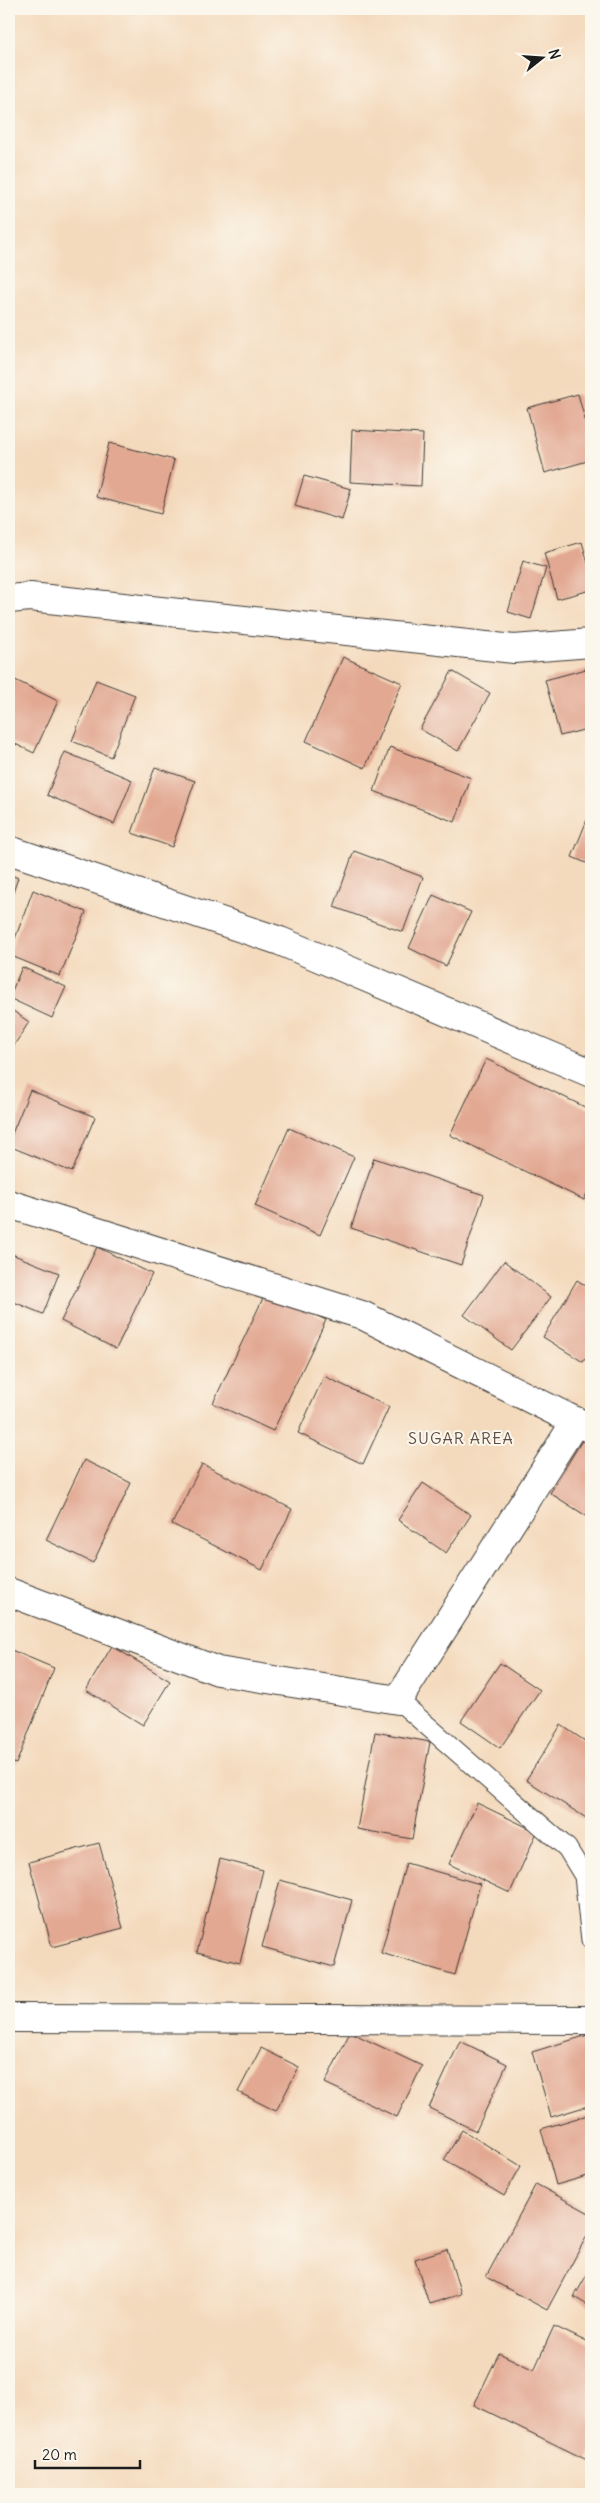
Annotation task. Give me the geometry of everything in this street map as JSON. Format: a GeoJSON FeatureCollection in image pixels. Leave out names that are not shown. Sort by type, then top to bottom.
{"type":"FeatureCollection","features":[{"type":"Feature","properties":{"kind":"street"},"geometry":{"type":"LineString","coordinates":[[9,598],[30,597],[514,649],[591,643]]}},
{"type":"Feature","properties":{"kind":"street"},"geometry":{"type":"LineString","coordinates":[[9,850],[280,941],[591,1073]]}},
{"type":"Feature","properties":{"kind":"street"},"geometry":{"type":"LineString","coordinates":[[9,1204],[362,1316],[584,1425],[398,1700],[218,1671],[9,1592]]}},
{"type":"Feature","properties":{"kind":"street"},"geometry":{"type":"LineString","coordinates":[[9,2018],[591,2020]]}},
{"type":"Feature","properties":{"kind":"lane"},"geometry":{"type":"LineString","coordinates":[[398,1700],[567,1848],[584,1876],[591,1940]]}},
{"type":"Feature","properties":{"kind":"building"},"geometry":{"type":"Polygon","coordinates":[[[578,394],[591,442],[591,460],[545,473],[527,408],[578,394]]]}},
{"type":"Feature","properties":{"kind":"building"},"geometry":{"type":"Polygon","coordinates":[[[352,430],[423,434],[421,486],[350,482],[352,430]]]}},
{"type":"Feature","properties":{"kind":"building"},"geometry":{"type":"Polygon","coordinates":[[[109,443],[174,460],[161,514],[96,497],[109,443]]]}},
{"type":"Feature","properties":{"kind":"building"},"geometry":{"type":"Polygon","coordinates":[[[304,476],[351,489],[342,520],[295,506],[304,476]]]}},
{"type":"Feature","properties":{"kind":"building"},"geometry":{"type":"Polygon","coordinates":[[[582,542],[591,574],[591,590],[557,599],[544,553],[582,542]]]}},
{"type":"Feature","properties":{"kind":"building"},"geometry":{"type":"Polygon","coordinates":[[[523,561],[546,568],[531,619],[508,612],[523,561]]]}},
{"type":"Feature","properties":{"kind":"building"},"geometry":{"type":"Polygon","coordinates":[[[343,657],[402,683],[365,768],[306,741],[343,657]]]}},
{"type":"Feature","properties":{"kind":"building"},"geometry":{"type":"Polygon","coordinates":[[[590,668],[591,728],[560,736],[545,680],[590,668]]]}},
{"type":"Feature","properties":{"kind":"building"},"geometry":{"type":"Polygon","coordinates":[[[452,671],[490,693],[458,751],[420,729],[452,671]]]}},
{"type":"Feature","properties":{"kind":"building"},"geometry":{"type":"Polygon","coordinates":[[[11,678],[58,701],[34,753],[9,741],[9,683],[11,678]]]}},
{"type":"Feature","properties":{"kind":"building"},"geometry":{"type":"Polygon","coordinates":[[[96,680],[135,695],[111,757],[72,741],[96,680]]]}},
{"type":"Feature","properties":{"kind":"building"},"geometry":{"type":"Polygon","coordinates":[[[390,747],[471,778],[455,822],[374,791],[390,747]]]}},
{"type":"Feature","properties":{"kind":"building"},"geometry":{"type":"Polygon","coordinates":[[[65,752],[132,780],[114,824],[47,795],[65,752]]]}},
{"type":"Feature","properties":{"kind":"building"},"geometry":{"type":"Polygon","coordinates":[[[155,767],[195,781],[172,847],[132,833],[155,767]]]}},
{"type":"Feature","properties":{"kind":"building"},"geometry":{"type":"Polygon","coordinates":[[[591,810],[591,865],[572,857],[591,810]]]}},
{"type":"Feature","properties":{"kind":"building"},"geometry":{"type":"Polygon","coordinates":[[[354,851],[423,877],[403,932],[334,907],[354,851]]]}},
{"type":"Feature","properties":{"kind":"building"},"geometry":{"type":"Polygon","coordinates":[[[9,874],[18,878],[9,904],[9,874]]]}},
{"type":"Feature","properties":{"kind":"building"},"geometry":{"type":"Polygon","coordinates":[[[33,890],[86,912],[60,976],[9,955],[33,890]]]}},
{"type":"Feature","properties":{"kind":"building"},"geometry":{"type":"Polygon","coordinates":[[[433,895],[471,912],[446,966],[409,948],[433,895]]]}},
{"type":"Feature","properties":{"kind":"building"},"geometry":{"type":"Polygon","coordinates":[[[22,967],[66,987],[52,1018],[9,998],[22,967]]]}},
{"type":"Feature","properties":{"kind":"building"},"geometry":{"type":"Polygon","coordinates":[[[9,1008],[29,1022],[11,1050],[9,1049],[9,1008]]]}},
{"type":"Feature","properties":{"kind":"building"},"geometry":{"type":"Polygon","coordinates":[[[486,1059],[591,1110],[591,1184],[584,1200],[450,1135],[486,1059]]]}},
{"type":"Feature","properties":{"kind":"building"},"geometry":{"type":"Polygon","coordinates":[[[30,1090],[95,1117],[72,1172],[9,1146],[9,1141],[30,1090]]]}},
{"type":"Feature","properties":{"kind":"building"},"geometry":{"type":"Polygon","coordinates":[[[289,1128],[354,1157],[320,1235],[255,1206],[289,1128]]]}},
{"type":"Feature","properties":{"kind":"building"},"geometry":{"type":"Polygon","coordinates":[[[374,1158],[484,1195],[461,1265],[351,1228],[374,1158]]]}},
{"type":"Feature","properties":{"kind":"building"},"geometry":{"type":"Polygon","coordinates":[[[97,1247],[152,1274],[116,1349],[61,1321],[97,1247]]]}},
{"type":"Feature","properties":{"kind":"building"},"geometry":{"type":"Polygon","coordinates":[[[9,1253],[59,1273],[43,1314],[9,1300],[9,1253]]]}},
{"type":"Feature","properties":{"kind":"building"},"geometry":{"type":"Polygon","coordinates":[[[504,1261],[551,1297],[511,1350],[464,1315],[504,1261]]]}},
{"type":"Feature","properties":{"kind":"building"},"geometry":{"type":"Polygon","coordinates":[[[577,1280],[591,1289],[591,1350],[583,1362],[543,1337],[577,1280]]]}},
{"type":"Feature","properties":{"kind":"building"},"geometry":{"type":"Polygon","coordinates":[[[266,1292],[326,1320],[273,1431],[213,1403],[266,1292]]]}},
{"type":"Feature","properties":{"kind":"building"},"geometry":{"type":"Polygon","coordinates":[[[324,1376],[389,1407],[363,1464],[298,1433],[324,1376]]]}},
{"type":"Feature","properties":{"kind":"building"},"geometry":{"type":"Polygon","coordinates":[[[586,1434],[591,1437],[591,1519],[550,1493],[586,1434]]]}},
{"type":"Feature","properties":{"kind":"building"},"geometry":{"type":"Polygon","coordinates":[[[84,1460],[131,1483],[93,1563],[46,1540],[84,1460]]]}},
{"type":"Feature","properties":{"kind":"building"},"geometry":{"type":"Polygon","coordinates":[[[202,1464],[292,1509],[262,1570],[172,1524],[202,1464]]]}},
{"type":"Feature","properties":{"kind":"building"},"geometry":{"type":"Polygon","coordinates":[[[423,1483],[471,1515],[446,1553],[398,1520],[423,1483]]]}},
{"type":"Feature","properties":{"kind":"building"},"geometry":{"type":"Polygon","coordinates":[[[112,1646],[170,1681],[143,1725],[86,1690],[112,1646]]]}},
{"type":"Feature","properties":{"kind":"building"},"geometry":{"type":"Polygon","coordinates":[[[9,1649],[54,1668],[16,1764],[9,1761],[9,1649]]]}},
{"type":"Feature","properties":{"kind":"building"},"geometry":{"type":"Polygon","coordinates":[[[500,1663],[540,1690],[500,1748],[461,1721],[500,1663]]]}},
{"type":"Feature","properties":{"kind":"building"},"geometry":{"type":"Polygon","coordinates":[[[561,1725],[591,1745],[591,1821],[526,1780],[561,1725]]]}},
{"type":"Feature","properties":{"kind":"building"},"geometry":{"type":"Polygon","coordinates":[[[375,1732],[430,1742],[412,1839],[357,1829],[375,1732]]]}},
{"type":"Feature","properties":{"kind":"building"},"geometry":{"type":"Polygon","coordinates":[[[477,1803],[537,1832],[510,1893],[449,1864],[477,1803]]]}},
{"type":"Feature","properties":{"kind":"building"},"geometry":{"type":"Polygon","coordinates":[[[99,1843],[123,1928],[52,1947],[29,1862],[99,1843]]]}},
{"type":"Feature","properties":{"kind":"building"},"geometry":{"type":"Polygon","coordinates":[[[220,1859],[263,1870],[240,1963],[197,1952],[220,1859]]]}},
{"type":"Feature","properties":{"kind":"building"},"geometry":{"type":"Polygon","coordinates":[[[406,1863],[480,1884],[455,1975],[381,1953],[406,1863]]]}},
{"type":"Feature","properties":{"kind":"building"},"geometry":{"type":"Polygon","coordinates":[[[280,1880],[352,1900],[334,1967],[262,1947],[280,1880]]]}},
{"type":"Feature","properties":{"kind":"building"},"geometry":{"type":"Polygon","coordinates":[[[350,2032],[422,2066],[397,2117],[325,2083],[350,2032]]]}},
{"type":"Feature","properties":{"kind":"building"},"geometry":{"type":"Polygon","coordinates":[[[591,2034],[591,2105],[551,2117],[532,2052],[591,2034]]]}},
{"type":"Feature","properties":{"kind":"building"},"geometry":{"type":"Polygon","coordinates":[[[460,2041],[507,2064],[476,2131],[429,2108],[460,2041]]]}},
{"type":"Feature","properties":{"kind":"building"},"geometry":{"type":"Polygon","coordinates":[[[261,2048],[299,2067],[276,2111],[238,2092],[261,2048]]]}},
{"type":"Feature","properties":{"kind":"building"},"geometry":{"type":"Polygon","coordinates":[[[591,2114],[591,2175],[556,2185],[541,2129],[591,2114]]]}},
{"type":"Feature","properties":{"kind":"building"},"geometry":{"type":"Polygon","coordinates":[[[462,2130],[521,2166],[504,2196],[444,2160],[462,2130]]]}},
{"type":"Feature","properties":{"kind":"building"},"geometry":{"type":"Polygon","coordinates":[[[536,2184],[591,2214],[591,2228],[547,2310],[486,2277],[536,2184]]]}},
{"type":"Feature","properties":{"kind":"building"},"geometry":{"type":"Polygon","coordinates":[[[447,2249],[461,2294],[429,2304],[415,2259],[447,2249]]]}},
{"type":"Feature","properties":{"kind":"building"},"geometry":{"type":"Polygon","coordinates":[[[591,2268],[591,2307],[574,2297],[591,2268]]]}},
{"type":"Feature","properties":{"kind":"building"},"geometry":{"type":"Polygon","coordinates":[[[554,2326],[591,2344],[591,2451],[587,2460],[474,2405],[499,2353],[534,2370],[554,2326]]]}},
{"type":"Feature","properties":{"kind":"district","name":"SUGAR AREA"},"geometry":{"type":"Point","coordinates":[461,1438]}}]}
